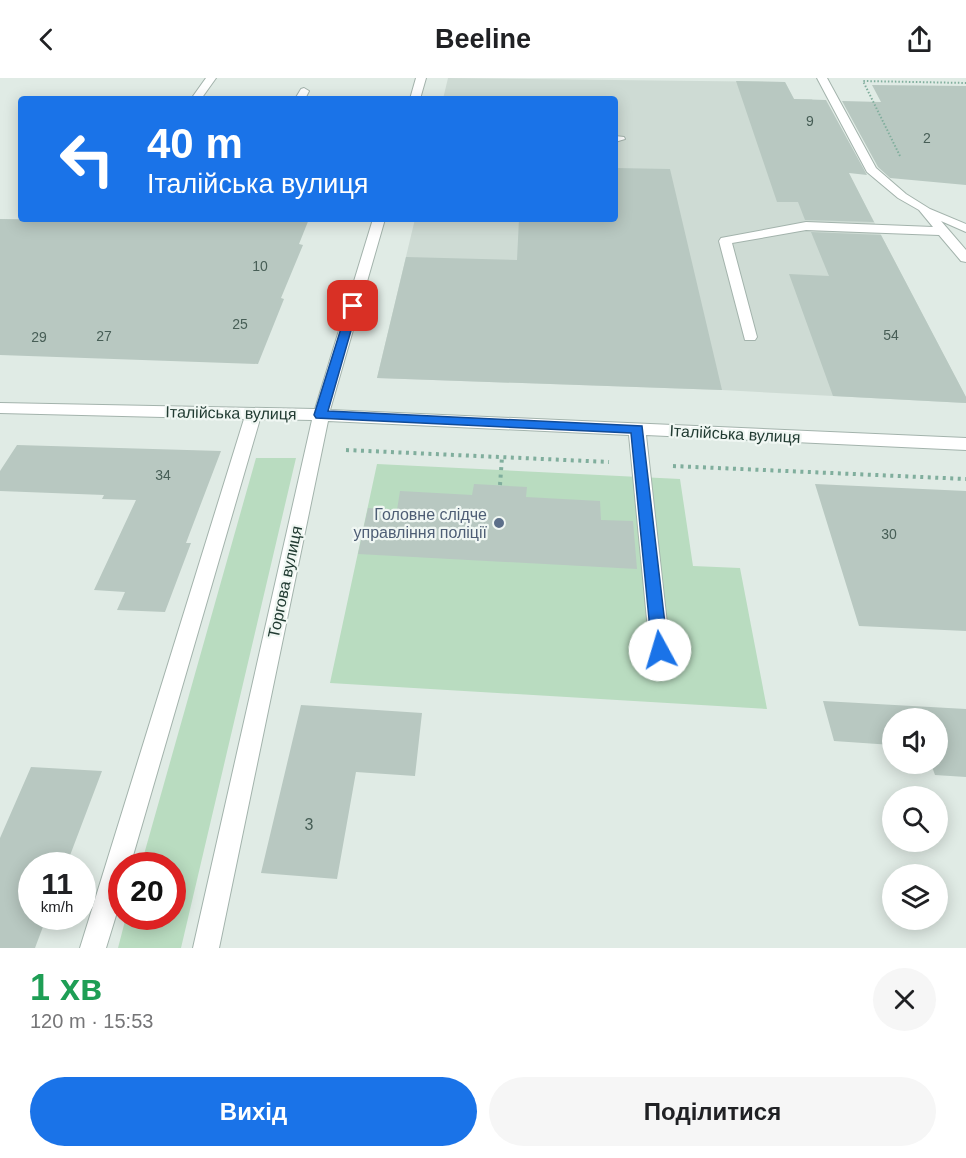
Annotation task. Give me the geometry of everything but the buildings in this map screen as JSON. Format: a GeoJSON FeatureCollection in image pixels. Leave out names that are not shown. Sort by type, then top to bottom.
{"type":"FeatureCollection","features":[{"type":"Feature","properties":{"kind":"street"},"geometry":{"type":"LineString","coordinates":[[198,96],[211,78]]}},
{"type":"Feature","properties":{"kind":"street"},"geometry":{"type":"LineString","coordinates":[[416,96],[421,78]]}},
{"type":"Feature","properties":{"kind":"street"},"geometry":{"type":"LineString","coordinates":[[822,78],[871,170],[902,196],[966,228]]}},
{"type":"Feature","properties":{"kind":"street"},"geometry":{"type":"LineString","coordinates":[[923,208],[966,258]]}},
{"type":"Feature","properties":{"kind":"street","name":"Торгова вулиця"},"geometry":{"type":"LineString","coordinates":[[206,948],[321,415],[378,222]]}},
{"type":"Feature","properties":{"kind":"street"},"geometry":{"type":"LineString","coordinates":[[750,337],[725,241],[806,226],[943,231]]}},
{"type":"Feature","properties":{"kind":"street","name":"Італійська вулиця"},"geometry":{"type":"LineString","coordinates":[[0,408],[321,415],[966,444]]}},
{"type":"Feature","properties":{"kind":"street"},"geometry":{"type":"LineString","coordinates":[[93,948],[254,413]]}},
{"type":"Feature","properties":{"kind":"street"},"geometry":{"type":"LineString","coordinates":[[637,429],[660,650]]}},
{"type":"Feature","properties":{"kind":"path"},"geometry":{"type":"LineString","coordinates":[[900,156],[863,81],[966,83]]}},
{"type":"Feature","properties":{"kind":"path"},"geometry":{"type":"LineString","coordinates":[[500,486],[502,457]]}},
{"type":"Feature","properties":{"kind":"shaded area"},"geometry":{"type":"Polygon","coordinates":[[[448,78],[785,82],[794,99],[812,99],[966,397],[966,403],[722,390],[377,378],[414,222],[618,222],[618,96],[444,96],[448,78]]]}},
{"type":"Feature","properties":{"kind":"green space"},"geometry":{"type":"Polygon","coordinates":[[[256,458],[296,458],[186,927],[186,852],[145,852],[256,458]]]}},
{"type":"Feature","properties":{"kind":"green space"},"geometry":{"type":"Polygon","coordinates":[[[377,464],[680,479],[693,566],[740,568],[767,709],[330,683],[377,464]]]}},
{"type":"Feature","properties":{"kind":"green space"},"geometry":{"type":"Polygon","coordinates":[[[123,930],[185,930],[181,948],[118,948],[123,930]]]}},
{"type":"Feature","properties":{"kind":"place","name":"Головне слідче управління поліції"},"geometry":{"type":"Point","coordinates":[499,523]}},
{"type":"Feature","properties":{"kind":"route"},"geometry":{"type":"LineString","coordinates":[[353,306],[321,415],[637,429],[660,650]]}}]}
